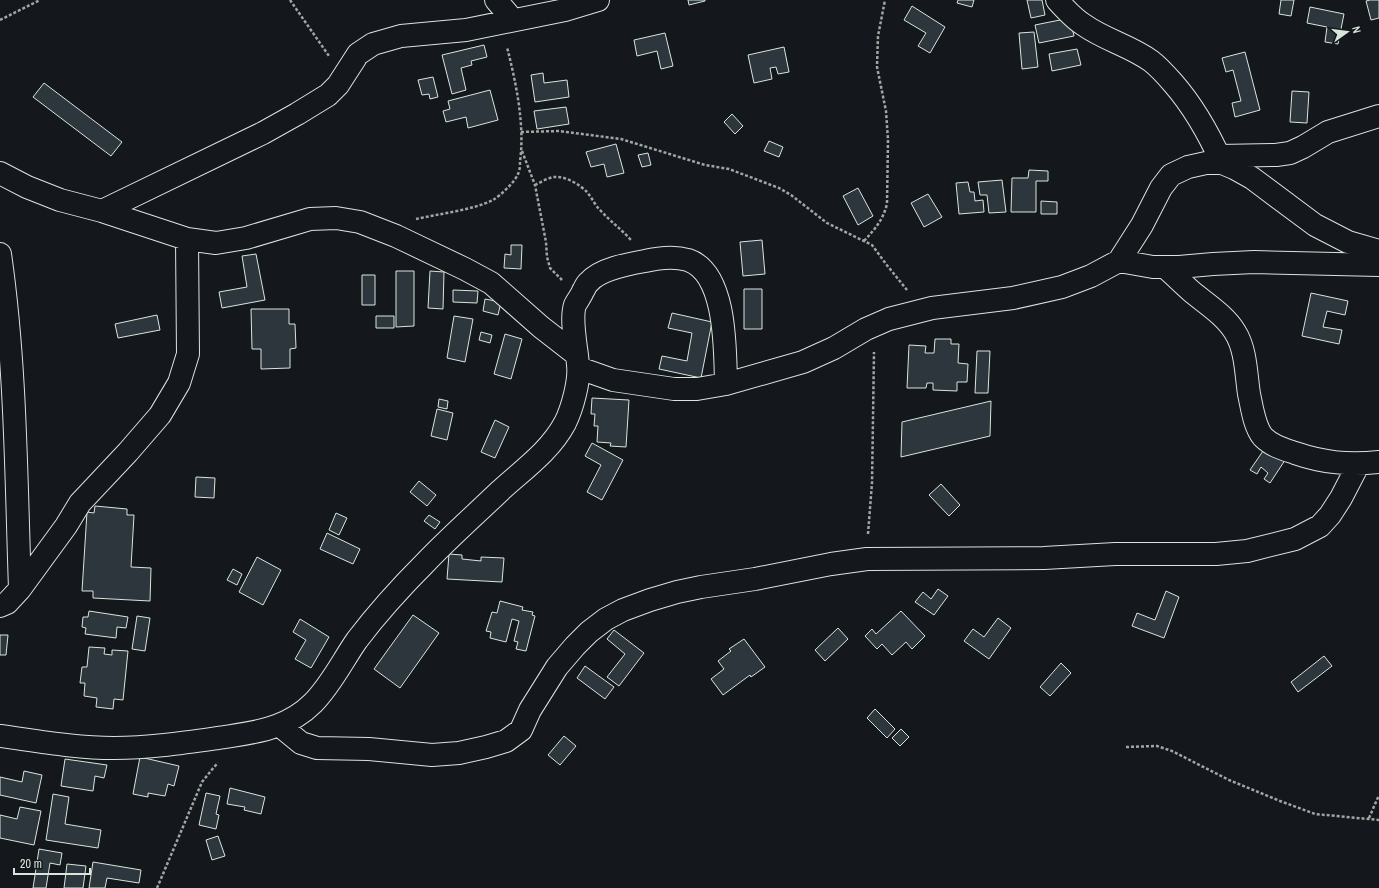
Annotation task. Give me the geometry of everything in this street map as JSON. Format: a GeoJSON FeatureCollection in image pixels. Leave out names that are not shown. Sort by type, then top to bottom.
{"type":"FeatureCollection","features":[{"type":"Feature","properties":{"kind":"street"},"geometry":{"type":"LineString","coordinates":[[496,0],[507,21]]}},
{"type":"Feature","properties":{"kind":"street"},"geometry":{"type":"LineString","coordinates":[[102,211],[242,143],[297,114],[328,95],[338,85],[342,76],[358,54],[373,44],[401,36],[466,30],[565,10],[598,0]]}},
{"type":"Feature","properties":{"kind":"street"},"geometry":{"type":"LineString","coordinates":[[1057,0],[1083,25],[1152,61],[1162,70],[1203,123],[1220,160],[1252,178],[1315,225],[1348,242],[1379,250]]}},
{"type":"Feature","properties":{"kind":"street"},"geometry":{"type":"LineString","coordinates":[[0,173],[27,187],[60,200],[102,211],[187,239],[216,243],[246,238],[310,219],[336,218],[360,222],[375,227],[465,269],[491,283],[578,362],[613,380],[674,389],[697,389],[726,384],[803,362],[834,348],[875,325],[889,319],[924,310],[1013,298],[1062,287],[1091,276],[1119,261],[1142,225],[1161,188],[1171,175],[1188,167],[1220,160],[1290,153],[1303,148],[1328,132],[1379,116]]}},
{"type":"Feature","properties":{"kind":"street"},"geometry":{"type":"LineString","coordinates":[[0,606],[7,603],[20,589],[66,526],[80,503],[128,452],[160,415],[179,383],[188,354],[187,239]]}},
{"type":"Feature","properties":{"kind":"street"},"geometry":{"type":"LineString","coordinates":[[0,254],[7,303],[14,401],[20,589]]}},
{"type":"Feature","properties":{"kind":"street"},"geometry":{"type":"LineString","coordinates":[[0,736],[72,745],[114,748],[154,746],[262,730],[279,725],[298,715],[314,702],[332,679],[357,641],[391,597],[444,544],[530,466],[548,447],[563,427],[570,412],[578,362],[574,318],[575,306],[589,281],[604,272],[648,260],[672,258],[689,260],[699,266],[713,285],[721,309],[725,335],[726,384]]}},
{"type":"Feature","properties":{"kind":"street"},"geometry":{"type":"LineString","coordinates":[[1119,261],[1166,268],[1254,262],[1379,265]]}},
{"type":"Feature","properties":{"kind":"street"},"geometry":{"type":"LineString","coordinates":[[1166,268],[1188,289],[1217,312],[1236,332],[1242,347],[1252,408],[1258,429],[1275,447],[1328,462],[1357,464],[1379,462]]}},
{"type":"Feature","properties":{"kind":"street"},"geometry":{"type":"LineString","coordinates":[[279,725],[301,743],[317,748],[369,749],[432,755],[459,753],[486,748],[506,741],[521,730],[530,710],[557,667],[589,632],[606,619],[623,610],[650,600],[701,587],[867,559],[1044,558],[1122,554],[1216,554],[1247,551],[1295,539],[1320,526],[1330,515],[1341,498],[1357,464]]}},
{"type":"Feature","properties":{"kind":"path"},"geometry":{"type":"LineString","coordinates":[[0,20],[40,0]]}},
{"type":"Feature","properties":{"kind":"path"},"geometry":{"type":"LineString","coordinates":[[290,0],[342,76]]}},
{"type":"Feature","properties":{"kind":"path"},"geometry":{"type":"LineString","coordinates":[[864,241],[885,214],[887,204],[888,140],[886,111],[877,68],[878,36],[886,0]]}},
{"type":"Feature","properties":{"kind":"path"},"geometry":{"type":"LineString","coordinates":[[375,227],[465,209],[492,200],[502,194],[518,173],[521,150],[521,132],[507,21]]}},
{"type":"Feature","properties":{"kind":"path"},"geometry":{"type":"LineString","coordinates":[[521,132],[559,131],[621,139],[705,164],[735,171],[779,188],[827,223],[872,245],[924,310]]}},
{"type":"Feature","properties":{"kind":"path"},"geometry":{"type":"LineString","coordinates":[[521,150],[535,185],[550,268],[557,276],[567,283],[583,291]]}},
{"type":"Feature","properties":{"kind":"path"},"geometry":{"type":"LineString","coordinates":[[535,185],[554,177],[566,178],[575,183],[587,193],[607,218],[621,229],[648,260]]}},
{"type":"Feature","properties":{"kind":"path"},"geometry":{"type":"LineString","coordinates":[[867,559],[872,483],[875,325]]}},
{"type":"Feature","properties":{"kind":"path"},"geometry":{"type":"LineString","coordinates":[[1126,747],[1157,746],[1172,751],[1229,780],[1315,814],[1379,820]]}},
{"type":"Feature","properties":{"kind":"path"},"geometry":{"type":"LineString","coordinates":[[157,888],[202,782],[214,767],[223,759]]}},
{"type":"Feature","properties":{"kind":"path"},"geometry":{"type":"LineString","coordinates":[[1369,818],[1379,795]]}},
{"type":"Feature","properties":{"kind":"building"},"geometry":{"type":"Polygon","coordinates":[[[688,0],[705,0],[705,1],[689,5],[688,0]]]}},
{"type":"Feature","properties":{"kind":"building"},"geometry":{"type":"Polygon","coordinates":[[[958,0],[974,0],[972,7],[957,3],[958,0]]]}},
{"type":"Feature","properties":{"kind":"building"},"geometry":{"type":"Polygon","coordinates":[[[1027,0],[1042,0],[1045,15],[1031,18],[1027,0]]]}},
{"type":"Feature","properties":{"kind":"building"},"geometry":{"type":"Polygon","coordinates":[[[1281,0],[1294,0],[1291,16],[1279,14],[1281,0]]]}},
{"type":"Feature","properties":{"kind":"building"},"geometry":{"type":"Polygon","coordinates":[[[1379,0],[1379,18],[1371,20],[1366,1],[1379,0]]]}},
{"type":"Feature","properties":{"kind":"building"},"geometry":{"type":"Polygon","coordinates":[[[912,6],[945,27],[930,53],[918,46],[926,33],[904,20],[912,6]]]}},
{"type":"Feature","properties":{"kind":"building"},"geometry":{"type":"Polygon","coordinates":[[[1310,7],[1344,14],[1338,44],[1325,42],[1327,27],[1307,23],[1310,7]]]}},
{"type":"Feature","properties":{"kind":"building"},"geometry":{"type":"Polygon","coordinates":[[[1070,18],[1074,36],[1039,43],[1035,25],[1070,18]]]}},
{"type":"Feature","properties":{"kind":"building"},"geometry":{"type":"Polygon","coordinates":[[[1034,32],[1038,67],[1022,69],[1019,33],[1034,32]]]}},
{"type":"Feature","properties":{"kind":"building"},"geometry":{"type":"Polygon","coordinates":[[[665,33],[673,66],[661,69],[657,51],[637,56],[634,40],[665,33]]]}},
{"type":"Feature","properties":{"kind":"building"},"geometry":{"type":"Polygon","coordinates":[[[484,45],[487,57],[471,61],[472,65],[461,68],[466,90],[452,94],[442,55],[484,45]]]}},
{"type":"Feature","properties":{"kind":"building"},"geometry":{"type":"Polygon","coordinates":[[[784,47],[789,72],[778,74],[776,67],[770,68],[772,79],[754,83],[748,55],[784,47]]]}},
{"type":"Feature","properties":{"kind":"building"},"geometry":{"type":"Polygon","coordinates":[[[1077,49],[1081,65],[1052,71],[1049,54],[1077,49]]]}},
{"type":"Feature","properties":{"kind":"building"},"geometry":{"type":"Polygon","coordinates":[[[1245,52],[1260,110],[1235,117],[1232,103],[1241,101],[1233,70],[1226,72],[1222,58],[1245,52]]]}},
{"type":"Feature","properties":{"kind":"building"},"geometry":{"type":"Polygon","coordinates":[[[543,73],[544,83],[567,80],[569,97],[535,102],[531,75],[543,73]]]}},
{"type":"Feature","properties":{"kind":"building"},"geometry":{"type":"Polygon","coordinates":[[[433,77],[438,97],[430,99],[429,94],[422,95],[418,80],[433,77]]]}},
{"type":"Feature","properties":{"kind":"building"},"geometry":{"type":"Polygon","coordinates":[[[44,83],[122,142],[111,156],[33,97],[44,83]]]}},
{"type":"Feature","properties":{"kind":"building"},"geometry":{"type":"Polygon","coordinates":[[[490,90],[498,120],[468,128],[466,117],[446,122],[443,111],[450,109],[448,101],[490,90]]]}},
{"type":"Feature","properties":{"kind":"building"},"geometry":{"type":"Polygon","coordinates":[[[1292,91],[1309,92],[1307,123],[1290,122],[1292,91]]]}},
{"type":"Feature","properties":{"kind":"building"},"geometry":{"type":"Polygon","coordinates":[[[566,107],[569,124],[537,129],[534,111],[566,107]]]}},
{"type":"Feature","properties":{"kind":"building"},"geometry":{"type":"Polygon","coordinates":[[[732,114],[743,126],[735,134],[724,122],[732,114]]]}},
{"type":"Feature","properties":{"kind":"building"},"geometry":{"type":"Polygon","coordinates":[[[769,141],[783,147],[779,157],[764,151],[769,141]]]}},
{"type":"Feature","properties":{"kind":"building"},"geometry":{"type":"Polygon","coordinates":[[[616,144],[624,173],[607,177],[604,164],[591,167],[586,152],[616,144]]]}},
{"type":"Feature","properties":{"kind":"building"},"geometry":{"type":"Polygon","coordinates":[[[648,153],[651,165],[642,167],[638,155],[648,153]]]}},
{"type":"Feature","properties":{"kind":"building"},"geometry":{"type":"Polygon","coordinates":[[[1029,170],[1048,171],[1048,181],[1036,181],[1036,212],[1011,212],[1012,178],[1028,178],[1029,170]]]}},
{"type":"Feature","properties":{"kind":"building"},"geometry":{"type":"Polygon","coordinates":[[[1002,180],[1006,212],[989,213],[987,195],[980,195],[978,182],[1002,180]]]}},
{"type":"Feature","properties":{"kind":"building"},"geometry":{"type":"Polygon","coordinates":[[[968,182],[970,192],[974,192],[975,201],[983,200],[984,212],[959,214],[956,183],[968,182]]]}},
{"type":"Feature","properties":{"kind":"building"},"geometry":{"type":"Polygon","coordinates":[[[858,188],[873,216],[858,225],[843,196],[858,188]]]}},
{"type":"Feature","properties":{"kind":"building"},"geometry":{"type":"Polygon","coordinates":[[[928,194],[942,217],[924,227],[911,203],[928,194]]]}},
{"type":"Feature","properties":{"kind":"building"},"geometry":{"type":"Polygon","coordinates":[[[1041,201],[1057,202],[1057,214],[1041,214],[1041,201]]]}},
{"type":"Feature","properties":{"kind":"building"},"geometry":{"type":"Polygon","coordinates":[[[762,240],[765,274],[743,276],[740,242],[762,240]]]}},
{"type":"Feature","properties":{"kind":"building"},"geometry":{"type":"Polygon","coordinates":[[[511,245],[522,245],[521,269],[504,268],[505,254],[511,255],[511,245]]]}},
{"type":"Feature","properties":{"kind":"building"},"geometry":{"type":"Polygon","coordinates":[[[256,254],[265,300],[222,308],[219,292],[247,287],[242,256],[256,254]]]}},
{"type":"Feature","properties":{"kind":"building"},"geometry":{"type":"Polygon","coordinates":[[[396,271],[414,271],[414,326],[396,327],[396,271]]]}},
{"type":"Feature","properties":{"kind":"building"},"geometry":{"type":"Polygon","coordinates":[[[430,271],[444,272],[443,309],[428,308],[430,271]]]}},
{"type":"Feature","properties":{"kind":"building"},"geometry":{"type":"Polygon","coordinates":[[[362,275],[375,275],[375,305],[362,305],[362,275]]]}},
{"type":"Feature","properties":{"kind":"building"},"geometry":{"type":"Polygon","coordinates":[[[744,289],[762,289],[762,329],[744,329],[744,289]]]}},
{"type":"Feature","properties":{"kind":"building"},"geometry":{"type":"Polygon","coordinates":[[[453,290],[478,291],[477,303],[453,302],[453,290]]]}},
{"type":"Feature","properties":{"kind":"building"},"geometry":{"type":"Polygon","coordinates":[[[1311,293],[1348,301],[1345,315],[1327,311],[1323,327],[1342,330],[1339,344],[1302,336],[1311,293]]]}},
{"type":"Feature","properties":{"kind":"building"},"geometry":{"type":"Polygon","coordinates":[[[485,299],[501,302],[498,315],[483,311],[485,299]]]}},
{"type":"Feature","properties":{"kind":"building"},"geometry":{"type":"Polygon","coordinates":[[[251,309],[289,309],[289,324],[295,324],[296,348],[290,349],[290,368],[261,369],[261,349],[252,349],[251,309]]]}},
{"type":"Feature","properties":{"kind":"building"},"geometry":{"type":"Polygon","coordinates":[[[672,313],[712,322],[701,378],[659,369],[662,356],[687,361],[692,333],[668,328],[672,313]]]}},
{"type":"Feature","properties":{"kind":"building"},"geometry":{"type":"Polygon","coordinates":[[[157,315],[160,330],[118,338],[115,324],[157,315]]]}},
{"type":"Feature","properties":{"kind":"building"},"geometry":{"type":"Polygon","coordinates":[[[376,316],[394,316],[394,328],[376,328],[376,316]]]}},
{"type":"Feature","properties":{"kind":"building"},"geometry":{"type":"Polygon","coordinates":[[[454,316],[473,319],[465,362],[447,358],[454,316]]]}},
{"type":"Feature","properties":{"kind":"building"},"geometry":{"type":"Polygon","coordinates":[[[481,332],[492,335],[490,343],[479,340],[481,332]]]}},
{"type":"Feature","properties":{"kind":"building"},"geometry":{"type":"Polygon","coordinates":[[[505,334],[522,339],[511,379],[494,374],[505,334]]]}},
{"type":"Feature","properties":{"kind":"building"},"geometry":{"type":"Polygon","coordinates":[[[935,339],[951,339],[951,344],[959,344],[958,363],[968,364],[967,382],[957,382],[957,391],[933,390],[933,383],[927,383],[926,388],[907,388],[909,345],[926,346],[925,353],[934,353],[935,339]]]}},
{"type":"Feature","properties":{"kind":"building"},"geometry":{"type":"Polygon","coordinates":[[[977,351],[990,351],[988,393],[975,393],[977,351]]]}},
{"type":"Feature","properties":{"kind":"building"},"geometry":{"type":"Polygon","coordinates":[[[592,398],[629,400],[626,447],[610,446],[611,443],[597,442],[598,426],[594,426],[595,414],[591,414],[592,398]]]}},
{"type":"Feature","properties":{"kind":"building"},"geometry":{"type":"Polygon","coordinates":[[[439,399],[448,401],[447,409],[438,407],[439,399]]]}},
{"type":"Feature","properties":{"kind":"building"},"geometry":{"type":"Polygon","coordinates":[[[991,401],[990,436],[901,457],[902,422],[991,401]]]}},
{"type":"Feature","properties":{"kind":"building"},"geometry":{"type":"Polygon","coordinates":[[[437,409],[453,413],[447,440],[431,436],[437,409]]]}},
{"type":"Feature","properties":{"kind":"building"},"geometry":{"type":"Polygon","coordinates":[[[495,420],[509,427],[495,458],[481,452],[495,420]]]}},
{"type":"Feature","properties":{"kind":"building"},"geometry":{"type":"Polygon","coordinates":[[[1274,435],[1293,448],[1270,483],[1264,479],[1268,473],[1261,467],[1257,474],[1250,470],[1274,435]]]}},
{"type":"Feature","properties":{"kind":"building"},"geometry":{"type":"Polygon","coordinates":[[[592,443],[623,460],[602,500],[587,492],[601,465],[585,456],[592,443]]]}},
{"type":"Feature","properties":{"kind":"building"},"geometry":{"type":"Polygon","coordinates":[[[196,477],[215,478],[214,498],[195,497],[196,477]]]}},
{"type":"Feature","properties":{"kind":"building"},"geometry":{"type":"Polygon","coordinates":[[[419,481],[436,495],[427,506],[410,492],[419,481]]]}},
{"type":"Feature","properties":{"kind":"building"},"geometry":{"type":"Polygon","coordinates":[[[941,484],[960,505],[949,516],[929,495],[941,484]]]}},
{"type":"Feature","properties":{"kind":"building"},"geometry":{"type":"Polygon","coordinates":[[[95,506],[127,509],[127,515],[134,515],[131,567],[151,568],[150,601],[93,598],[93,591],[82,591],[87,512],[94,513],[95,506]]]}},
{"type":"Feature","properties":{"kind":"building"},"geometry":{"type":"Polygon","coordinates":[[[336,513],[347,518],[339,535],[329,530],[336,513]]]}},
{"type":"Feature","properties":{"kind":"building"},"geometry":{"type":"Polygon","coordinates":[[[429,515],[440,522],[435,529],[424,521],[429,515]]]}},
{"type":"Feature","properties":{"kind":"building"},"geometry":{"type":"Polygon","coordinates":[[[327,533],[360,549],[353,564],[320,549],[327,533]]]}},
{"type":"Feature","properties":{"kind":"building"},"geometry":{"type":"Polygon","coordinates":[[[449,554],[462,555],[462,559],[481,561],[481,557],[504,558],[502,582],[447,579],[449,554]]]}},
{"type":"Feature","properties":{"kind":"building"},"geometry":{"type":"Polygon","coordinates":[[[257,557],[281,570],[263,605],[239,592],[257,557]]]}},
{"type":"Feature","properties":{"kind":"building"},"geometry":{"type":"Polygon","coordinates":[[[233,569],[242,574],[237,585],[227,580],[233,569]]]}},
{"type":"Feature","properties":{"kind":"building"},"geometry":{"type":"Polygon","coordinates":[[[938,589],[948,596],[934,615],[915,602],[923,592],[931,599],[938,589]]]}},
{"type":"Feature","properties":{"kind":"building"},"geometry":{"type":"Polygon","coordinates":[[[1166,591],[1179,597],[1164,638],[1132,626],[1137,613],[1155,620],[1166,591]]]}},
{"type":"Feature","properties":{"kind":"building"},"geometry":{"type":"Polygon","coordinates":[[[500,601],[523,607],[522,610],[533,612],[532,615],[535,616],[526,651],[516,649],[518,642],[514,641],[519,621],[512,619],[506,642],[490,638],[491,632],[486,631],[492,612],[497,613],[500,601]]]}},
{"type":"Feature","properties":{"kind":"building"},"geometry":{"type":"Polygon","coordinates":[[[89,611],[128,617],[126,628],[117,627],[116,638],[85,634],[86,628],[82,627],[83,617],[88,617],[89,611]]]}},
{"type":"Feature","properties":{"kind":"building"},"geometry":{"type":"Polygon","coordinates":[[[901,611],[925,636],[912,649],[906,642],[892,655],[882,644],[877,649],[865,636],[872,629],[876,634],[901,611]]]}},
{"type":"Feature","properties":{"kind":"building"},"geometry":{"type":"Polygon","coordinates":[[[413,615],[439,633],[400,688],[374,669],[413,615]]]}},
{"type":"Feature","properties":{"kind":"building"},"geometry":{"type":"Polygon","coordinates":[[[137,616],[150,618],[145,651],[132,649],[137,616]]]}},
{"type":"Feature","properties":{"kind":"building"},"geometry":{"type":"Polygon","coordinates":[[[998,618],[1011,628],[989,659],[964,641],[973,629],[984,637],[998,618]]]}},
{"type":"Feature","properties":{"kind":"building"},"geometry":{"type":"Polygon","coordinates":[[[300,619],[329,637],[311,668],[295,659],[306,640],[293,632],[300,619]]]}},
{"type":"Feature","properties":{"kind":"building"},"geometry":{"type":"Polygon","coordinates":[[[838,628],[848,639],[825,661],[815,650],[838,628]]]}},
{"type":"Feature","properties":{"kind":"building"},"geometry":{"type":"Polygon","coordinates":[[[614,630],[644,653],[619,686],[607,677],[625,654],[607,639],[614,630]]]}},
{"type":"Feature","properties":{"kind":"building"},"geometry":{"type":"Polygon","coordinates":[[[0,635],[8,635],[6,655],[0,655],[0,635]]]}},
{"type":"Feature","properties":{"kind":"building"},"geometry":{"type":"Polygon","coordinates":[[[744,639],[765,667],[751,677],[750,675],[723,695],[711,679],[724,669],[718,661],[731,651],[729,649],[744,639]]]}},
{"type":"Feature","properties":{"kind":"building"},"geometry":{"type":"Polygon","coordinates":[[[89,647],[105,648],[104,654],[112,655],[112,650],[128,651],[123,700],[114,699],[113,709],[96,707],[97,698],[84,696],[85,683],[80,683],[82,667],[87,667],[89,647]]]}},
{"type":"Feature","properties":{"kind":"building"},"geometry":{"type":"Polygon","coordinates":[[[1324,656],[1332,666],[1298,692],[1291,682],[1324,656]]]}},
{"type":"Feature","properties":{"kind":"building"},"geometry":{"type":"Polygon","coordinates":[[[1061,663],[1071,673],[1050,696],[1040,687],[1061,663]]]}},
{"type":"Feature","properties":{"kind":"building"},"geometry":{"type":"Polygon","coordinates":[[[585,666],[614,687],[605,699],[577,678],[585,666]]]}},
{"type":"Feature","properties":{"kind":"building"},"geometry":{"type":"Polygon","coordinates":[[[875,709],[895,729],[887,738],[867,718],[875,709]]]}},
{"type":"Feature","properties":{"kind":"building"},"geometry":{"type":"Polygon","coordinates":[[[901,729],[909,737],[900,746],[892,738],[901,729]]]}},
{"type":"Feature","properties":{"kind":"building"},"geometry":{"type":"Polygon","coordinates":[[[564,736],[576,746],[560,765],[548,755],[564,736]]]}},
{"type":"Feature","properties":{"kind":"building"},"geometry":{"type":"Polygon","coordinates":[[[140,757],[179,766],[174,786],[168,784],[165,796],[148,793],[148,797],[133,794],[140,757]]]}},
{"type":"Feature","properties":{"kind":"building"},"geometry":{"type":"Polygon","coordinates":[[[65,759],[107,765],[104,778],[95,776],[93,791],[61,786],[65,759]]]}},
{"type":"Feature","properties":{"kind":"building"},"geometry":{"type":"Polygon","coordinates":[[[24,771],[42,775],[36,803],[0,795],[0,777],[22,782],[24,771]]]}},
{"type":"Feature","properties":{"kind":"building"},"geometry":{"type":"Polygon","coordinates":[[[230,788],[265,797],[261,814],[244,810],[245,807],[227,804],[230,788]]]}},
{"type":"Feature","properties":{"kind":"building"},"geometry":{"type":"Polygon","coordinates":[[[206,793],[220,796],[216,814],[219,815],[216,829],[199,825],[206,793]]]}},
{"type":"Feature","properties":{"kind":"building"},"geometry":{"type":"Polygon","coordinates":[[[53,794],[69,797],[65,824],[101,830],[98,848],[46,840],[53,794]]]}},
{"type":"Feature","properties":{"kind":"building"},"geometry":{"type":"Polygon","coordinates":[[[20,807],[41,811],[34,845],[0,838],[0,815],[17,819],[20,807]]]}},
{"type":"Feature","properties":{"kind":"building"},"geometry":{"type":"Polygon","coordinates":[[[218,836],[225,856],[212,860],[206,840],[218,836]]]}},
{"type":"Feature","properties":{"kind":"building"},"geometry":{"type":"Polygon","coordinates":[[[39,849],[62,853],[60,865],[50,863],[46,888],[33,888],[39,849]]]}},
{"type":"Feature","properties":{"kind":"building"},"geometry":{"type":"Polygon","coordinates":[[[93,862],[141,870],[139,883],[107,878],[105,888],[89,888],[93,862]]]}},
{"type":"Feature","properties":{"kind":"building"},"geometry":{"type":"Polygon","coordinates":[[[67,864],[86,866],[83,888],[64,888],[67,864]]]}}]}
